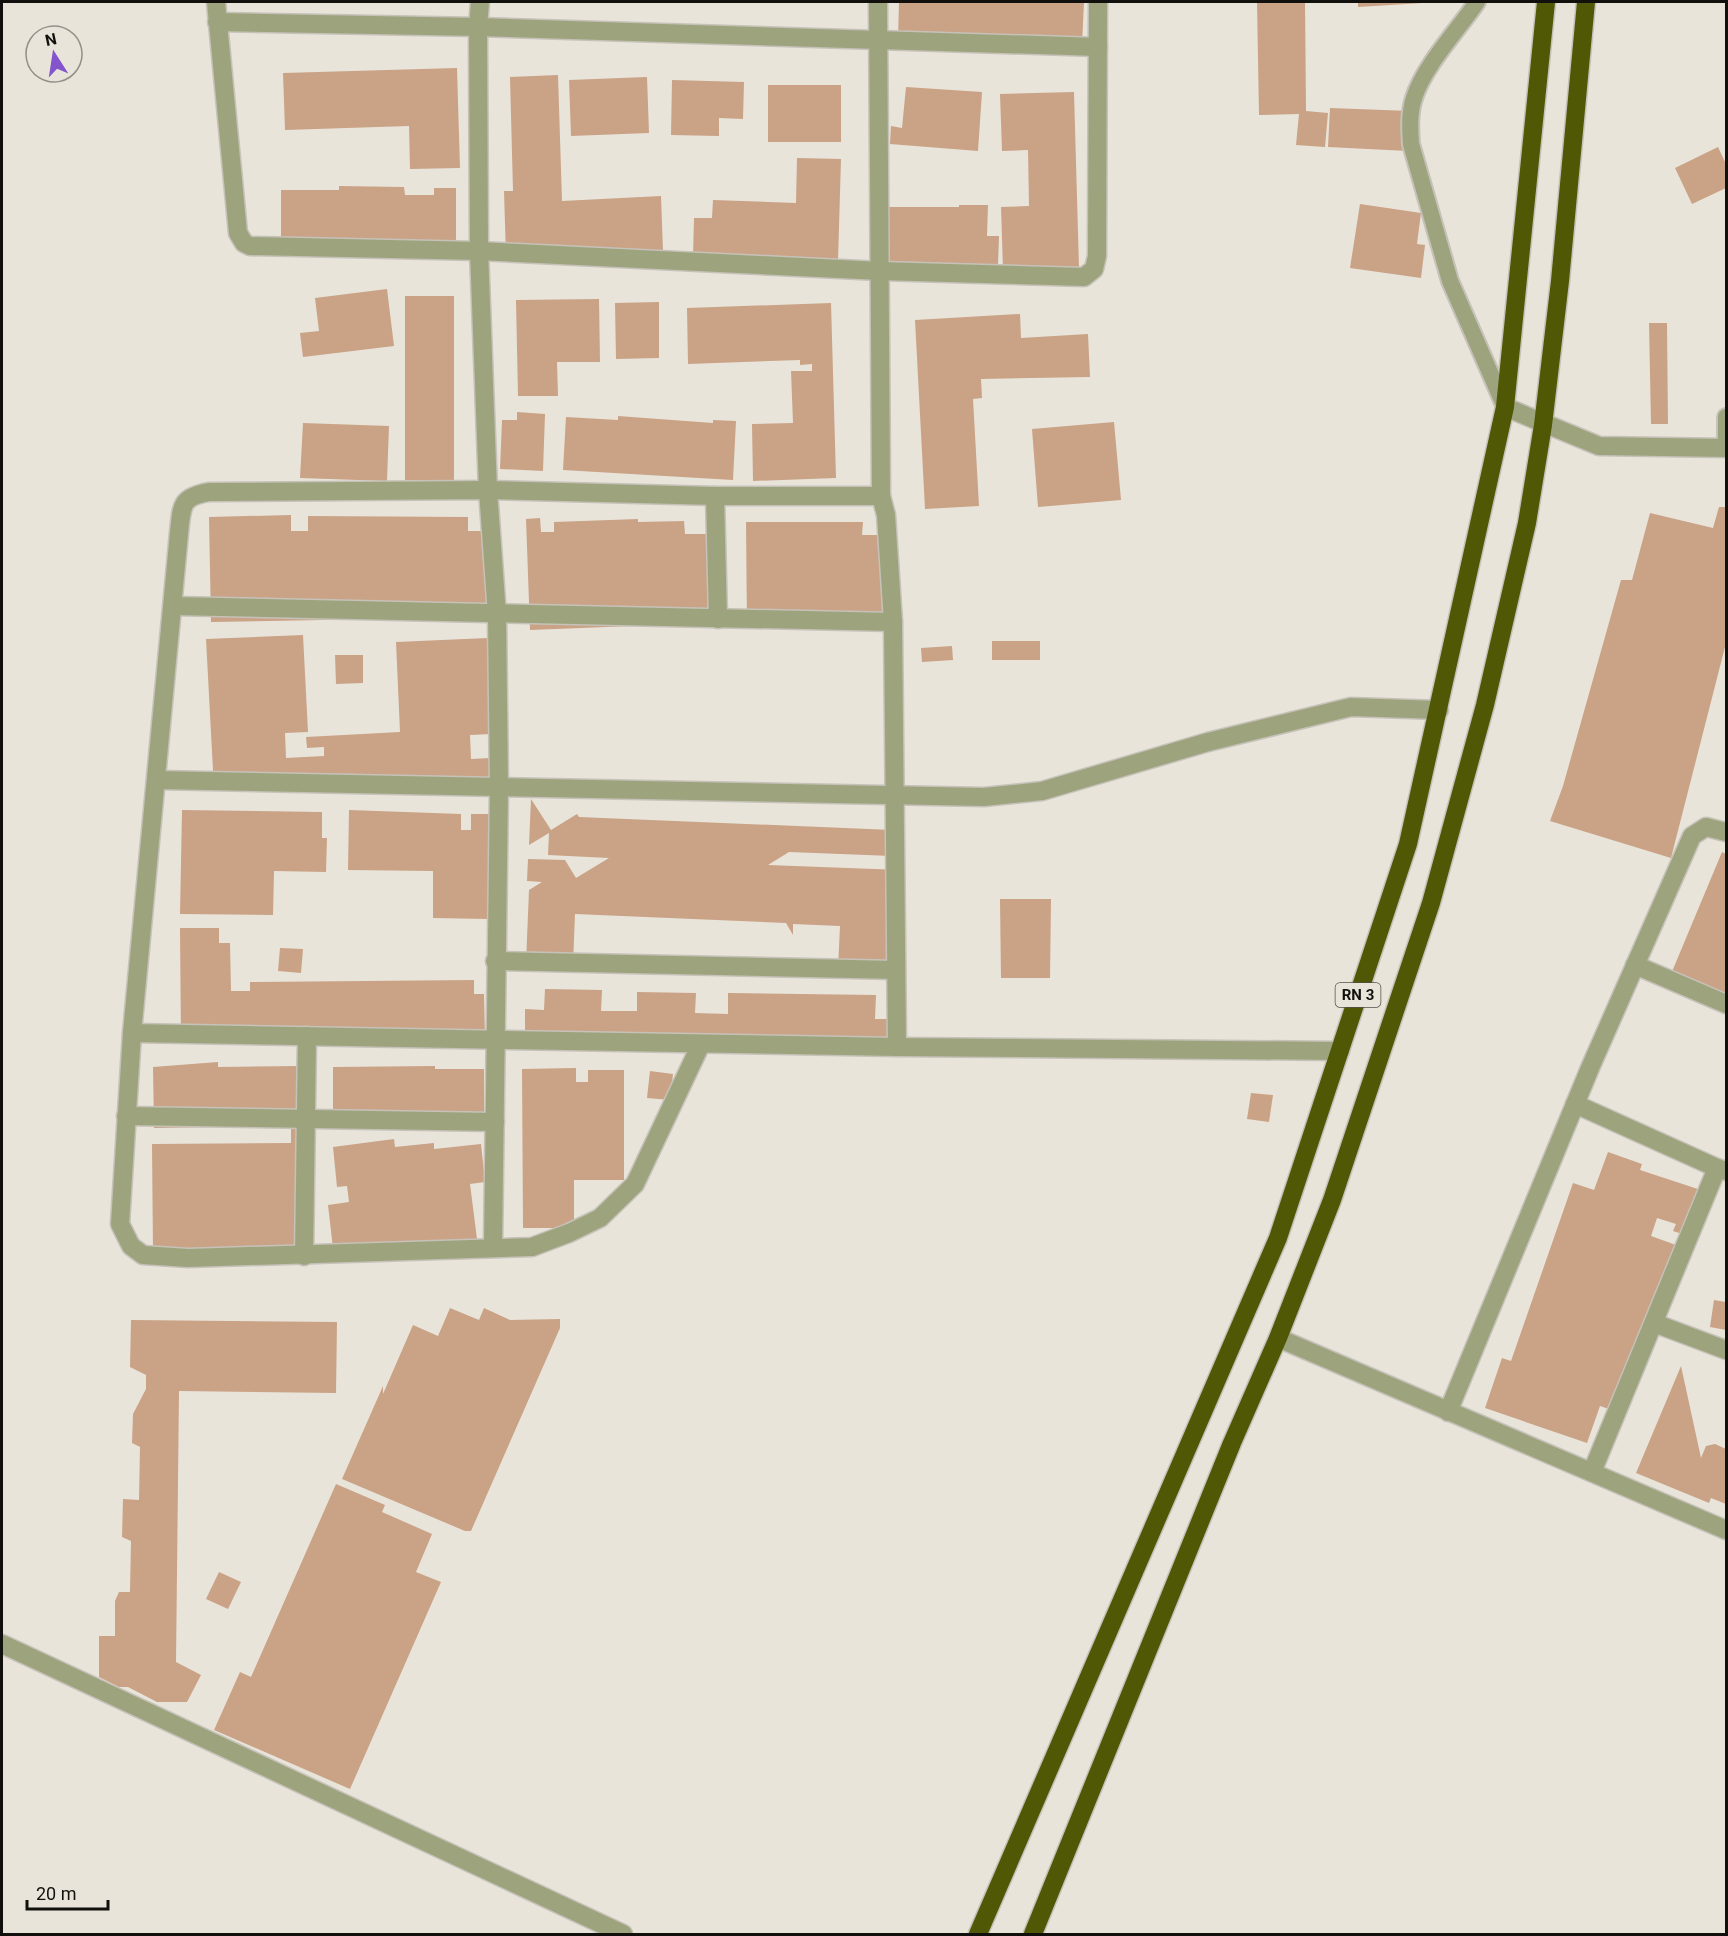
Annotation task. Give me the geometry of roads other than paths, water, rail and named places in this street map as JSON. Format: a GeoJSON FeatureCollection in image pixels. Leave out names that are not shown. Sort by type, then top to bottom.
{"type":"FeatureCollection","features":[{"type":"Feature","properties":{"kind":"highway","name":"RN 3"},"geometry":{"type":"LineString","coordinates":[[978,1935],[1278,1238],[1408,844],[1505,407],[1546,2]]}},
{"type":"Feature","properties":{"kind":"highway","name":"RN 3"},"geometry":{"type":"LineString","coordinates":[[1034,1935],[1228,1454],[1278,1338],[1332,1200],[1431,903],[1485,705],[1527,523],[1544,425],[1586,2]]}},
{"type":"Feature","properties":{"kind":"street"},"geometry":{"type":"LineString","coordinates":[[216,2],[238,233],[244,243],[261,248],[479,251],[880,271],[1084,277],[1090,274],[1097,256],[1098,2]]}},
{"type":"Feature","properties":{"kind":"street"},"geometry":{"type":"LineString","coordinates":[[480,2],[478,27],[479,251],[488,490],[497,615],[499,787],[493,1247]]}},
{"type":"Feature","properties":{"kind":"street"},"geometry":{"type":"LineString","coordinates":[[878,2],[881,496],[886,515],[893,622],[897,1047]]}},
{"type":"Feature","properties":{"kind":"street"},"geometry":{"type":"LineString","coordinates":[[217,22],[478,27],[1098,47]]}},
{"type":"Feature","properties":{"kind":"street"},"geometry":{"type":"LineString","coordinates":[[1505,407],[1599,446],[1726,447]]}},
{"type":"Feature","properties":{"kind":"street"},"geometry":{"type":"LineString","coordinates":[[701,1044],[635,1184],[600,1218],[532,1248],[493,1247],[304,1256],[160,1256],[143,1255],[131,1246],[120,1224],[126,1116],[182,509],[186,499],[192,495],[209,492],[488,490],[715,496],[881,496]]}},
{"type":"Feature","properties":{"kind":"street"},"geometry":{"type":"LineString","coordinates":[[715,496],[718,619]]}},
{"type":"Feature","properties":{"kind":"street"},"geometry":{"type":"LineString","coordinates":[[174,606],[497,615],[893,622]]}},
{"type":"Feature","properties":{"kind":"street"},"geometry":{"type":"LineString","coordinates":[[157,780],[895,797],[984,797],[1042,791],[1208,742],[1351,707],[1439,710]]}},
{"type":"Feature","properties":{"kind":"street"},"geometry":{"type":"LineString","coordinates":[[1448,1412],[1575,1104],[1692,836],[1706,827],[1726,832]]}},
{"type":"Feature","properties":{"kind":"street"},"geometry":{"type":"LineString","coordinates":[[495,961],[896,970]]}},
{"type":"Feature","properties":{"kind":"street"},"geometry":{"type":"LineString","coordinates":[[1635,965],[1726,1004]]}},
{"type":"Feature","properties":{"kind":"street"},"geometry":{"type":"LineString","coordinates":[[132,1032],[701,1044],[1340,1051]]}},
{"type":"Feature","properties":{"kind":"street"},"geometry":{"type":"LineString","coordinates":[[304,1256],[307,1036]]}},
{"type":"Feature","properties":{"kind":"street"},"geometry":{"type":"LineString","coordinates":[[1575,1104],[1722,1169],[1592,1472]]}},
{"type":"Feature","properties":{"kind":"street"},"geometry":{"type":"LineString","coordinates":[[126,1116],[495,1122]]}},
{"type":"Feature","properties":{"kind":"street"},"geometry":{"type":"LineString","coordinates":[[1654,1323],[1726,1350]]}},
{"type":"Feature","properties":{"kind":"street"},"geometry":{"type":"LineString","coordinates":[[1278,1338],[1726,1530]]}},
{"type":"Feature","properties":{"kind":"street"},"geometry":{"type":"LineString","coordinates":[[2,1644],[623,1935]]}},
{"type":"Feature","properties":{"kind":"lane"},"geometry":{"type":"LineString","coordinates":[[1477,2],[1420,83],[1413,100],[1411,144],[1450,281],[1505,407]]}},
{"type":"Feature","properties":{"kind":"lane"},"geometry":{"type":"LineString","coordinates":[[1726,417],[1726,447]]}}]}
